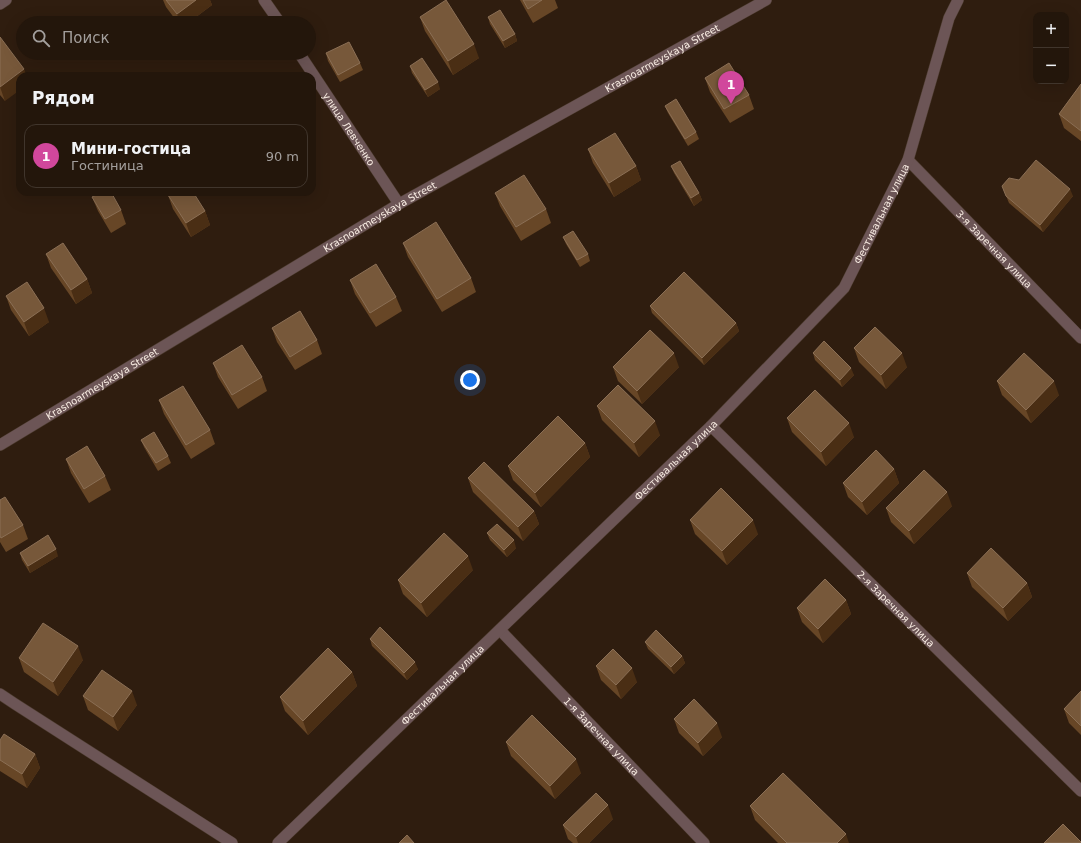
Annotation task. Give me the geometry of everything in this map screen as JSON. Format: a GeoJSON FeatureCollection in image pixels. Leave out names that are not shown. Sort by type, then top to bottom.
{"type":"FeatureCollection","features":[{"type":"Feature","properties":{"kind":"street"},"geometry":{"type":"LineString","coordinates":[[0,4],[6,0]]}},
{"type":"Feature","properties":{"kind":"street"},"geometry":{"type":"LineString","coordinates":[[264,0],[275,16]]}},
{"type":"Feature","properties":{"kind":"street","name":"Krasnoarmeyskaya Street"},"geometry":{"type":"LineString","coordinates":[[0,445],[399,204],[766,0]]}},
{"type":"Feature","properties":{"kind":"street","name":"Фестивальная улица"},"geometry":{"type":"LineString","coordinates":[[278,843],[711,426],[844,288],[908,160],[949,18],[958,0]]}},
{"type":"Feature","properties":{"kind":"street","name":"улица Левченко"},"geometry":{"type":"LineString","coordinates":[[304,60],[312,72]]}},
{"type":"Feature","properties":{"kind":"street","name":"улица Левченко"},"geometry":{"type":"LineString","coordinates":[[316,79],[399,204]]}},
{"type":"Feature","properties":{"kind":"street","name":"3-я Заречная улица"},"geometry":{"type":"LineString","coordinates":[[908,160],[1081,338]]}},
{"type":"Feature","properties":{"kind":"street","name":"2-я Заречная улица"},"geometry":{"type":"LineString","coordinates":[[711,426],[1081,791]]}},
{"type":"Feature","properties":{"kind":"street","name":"1-я Заречная улица"},"geometry":{"type":"LineString","coordinates":[[500,630],[704,843]]}},
{"type":"Feature","properties":{"kind":"street"},"geometry":{"type":"LineString","coordinates":[[0,694],[232,843]]}},
{"type":"Feature","properties":{"kind":"building"},"geometry":{"type":"Polygon","coordinates":[[[166,0],[196,0],[177,14],[166,0]]]}},
{"type":"Feature","properties":{"kind":"building"},"geometry":{"type":"Polygon","coordinates":[[[446,0],[474,44],[448,61],[420,17],[446,0]]]}},
{"type":"Feature","properties":{"kind":"building"},"geometry":{"type":"Polygon","coordinates":[[[523,0],[542,0],[528,9],[523,0]]]}},
{"type":"Feature","properties":{"kind":"building"},"geometry":{"type":"Polygon","coordinates":[[[500,10],[515,34],[503,41],[488,17],[500,10]]]}},
{"type":"Feature","properties":{"kind":"building"},"geometry":{"type":"Polygon","coordinates":[[[0,37],[24,69],[20,72],[16,72],[16,75],[0,87],[0,37]]]}},
{"type":"Feature","properties":{"kind":"building"},"geometry":{"type":"Polygon","coordinates":[[[349,42],[360,63],[338,75],[326,53],[349,42]]]}},
{"type":"Feature","properties":{"kind":"building"},"geometry":{"type":"Polygon","coordinates":[[[422,58],[438,82],[425,90],[410,66],[422,58]]]}},
{"type":"Feature","properties":{"kind":"building"},"geometry":{"type":"Polygon","coordinates":[[[729,63],[749,95],[724,109],[705,78],[729,63]]]}},
{"type":"Feature","properties":{"kind":"building"},"geometry":{"type":"Polygon","coordinates":[[[1081,84],[1081,131],[1059,114],[1081,84]]]}},
{"type":"Feature","properties":{"kind":"building"},"geometry":{"type":"Polygon","coordinates":[[[676,99],[696,132],[685,139],[665,106],[676,99]]]}},
{"type":"Feature","properties":{"kind":"building"},"geometry":{"type":"Polygon","coordinates":[[[615,133],[636,166],[609,183],[588,149],[615,133]]]}},
{"type":"Feature","properties":{"kind":"building"},"geometry":{"type":"Polygon","coordinates":[[[1036,160],[1070,189],[1040,225],[1006,196],[1002,186],[1009,178],[1019,180],[1036,160]]]}},
{"type":"Feature","properties":{"kind":"building"},"geometry":{"type":"Polygon","coordinates":[[[680,161],[699,193],[691,198],[671,166],[680,161]]]}},
{"type":"Feature","properties":{"kind":"building"},"geometry":{"type":"Polygon","coordinates":[[[524,175],[546,209],[516,227],[495,193],[524,175]]]}},
{"type":"Feature","properties":{"kind":"building"},"geometry":{"type":"Polygon","coordinates":[[[113,196],[121,210],[105,219],[92,197],[113,196]]]}},
{"type":"Feature","properties":{"kind":"building"},"geometry":{"type":"Polygon","coordinates":[[[169,196],[196,196],[205,211],[186,223],[169,196]]]}},
{"type":"Feature","properties":{"kind":"building"},"geometry":{"type":"Polygon","coordinates":[[[436,222],[471,278],[437,299],[403,243],[436,222]]]}},
{"type":"Feature","properties":{"kind":"building"},"geometry":{"type":"Polygon","coordinates":[[[573,231],[588,254],[577,260],[563,237],[573,231]]]}},
{"type":"Feature","properties":{"kind":"building"},"geometry":{"type":"Polygon","coordinates":[[[63,243],[87,279],[71,290],[46,254],[63,243]]]}},
{"type":"Feature","properties":{"kind":"building"},"geometry":{"type":"Polygon","coordinates":[[[376,264],[396,297],[370,313],[350,280],[376,264]]]}},
{"type":"Feature","properties":{"kind":"building"},"geometry":{"type":"Polygon","coordinates":[[[684,272],[736,323],[702,358],[650,306],[684,272]]]}},
{"type":"Feature","properties":{"kind":"building"},"geometry":{"type":"Polygon","coordinates":[[[27,282],[44,308],[24,322],[6,296],[27,282]]]}},
{"type":"Feature","properties":{"kind":"building"},"geometry":{"type":"Polygon","coordinates":[[[300,311],[317,340],[290,357],[272,328],[300,311]]]}},
{"type":"Feature","properties":{"kind":"building"},"geometry":{"type":"Polygon","coordinates":[[[875,327],[902,353],[881,375],[854,348],[875,327]]]}},
{"type":"Feature","properties":{"kind":"building"},"geometry":{"type":"Polygon","coordinates":[[[650,330],[674,353],[637,391],[613,367],[650,330]]]}},
{"type":"Feature","properties":{"kind":"building"},"geometry":{"type":"Polygon","coordinates":[[[824,341],[851,368],[840,380],[813,353],[824,341]]]}},
{"type":"Feature","properties":{"kind":"building"},"geometry":{"type":"Polygon","coordinates":[[[242,345],[262,377],[232,395],[213,363],[242,345]]]}},
{"type":"Feature","properties":{"kind":"building"},"geometry":{"type":"Polygon","coordinates":[[[1024,353],[1054,381],[1026,410],[997,381],[1024,353]]]}},
{"type":"Feature","properties":{"kind":"building"},"geometry":{"type":"Polygon","coordinates":[[[618,385],[655,421],[634,443],[597,406],[618,385]]]}},
{"type":"Feature","properties":{"kind":"building"},"geometry":{"type":"Polygon","coordinates":[[[183,386],[210,430],[186,445],[159,400],[183,386]]]}},
{"type":"Feature","properties":{"kind":"building"},"geometry":{"type":"Polygon","coordinates":[[[815,390],[849,423],[821,452],[787,418],[815,390]]]}},
{"type":"Feature","properties":{"kind":"building"},"geometry":{"type":"Polygon","coordinates":[[[558,416],[585,443],[535,493],[508,466],[558,416]]]}},
{"type":"Feature","properties":{"kind":"building"},"geometry":{"type":"Polygon","coordinates":[[[154,432],[168,456],[156,463],[141,440],[154,432]]]}},
{"type":"Feature","properties":{"kind":"building"},"geometry":{"type":"Polygon","coordinates":[[[87,446],[105,476],[84,489],[66,459],[87,446]]]}},
{"type":"Feature","properties":{"kind":"building"},"geometry":{"type":"Polygon","coordinates":[[[876,450],[894,469],[862,502],[843,483],[876,450]]]}},
{"type":"Feature","properties":{"kind":"building"},"geometry":{"type":"Polygon","coordinates":[[[484,462],[534,511],[518,527],[468,478],[484,462]]]}},
{"type":"Feature","properties":{"kind":"building"},"geometry":{"type":"Polygon","coordinates":[[[924,470],[947,492],[909,531],[886,508],[924,470]]]}},
{"type":"Feature","properties":{"kind":"building"},"geometry":{"type":"Polygon","coordinates":[[[721,488],[753,520],[722,551],[690,520],[721,488]]]}},
{"type":"Feature","properties":{"kind":"building"},"geometry":{"type":"Polygon","coordinates":[[[5,497],[23,525],[1,538],[0,500],[5,497]]]}},
{"type":"Feature","properties":{"kind":"building"},"geometry":{"type":"Polygon","coordinates":[[[497,524],[514,540],[504,550],[487,533],[497,524]]]}},
{"type":"Feature","properties":{"kind":"building"},"geometry":{"type":"Polygon","coordinates":[[[444,533],[468,556],[421,603],[398,580],[444,533]]]}},
{"type":"Feature","properties":{"kind":"building"},"geometry":{"type":"Polygon","coordinates":[[[48,535],[56,549],[28,566],[20,553],[48,535]]]}},
{"type":"Feature","properties":{"kind":"building"},"geometry":{"type":"Polygon","coordinates":[[[991,548],[1027,583],[1003,608],[967,573],[991,548]]]}},
{"type":"Feature","properties":{"kind":"building"},"geometry":{"type":"Polygon","coordinates":[[[825,579],[846,600],[818,629],[797,608],[825,579]]]}},
{"type":"Feature","properties":{"kind":"building"},"geometry":{"type":"Polygon","coordinates":[[[43,623],[78,646],[53,682],[19,658],[43,623]]]}},
{"type":"Feature","properties":{"kind":"building"},"geometry":{"type":"Polygon","coordinates":[[[380,627],[415,662],[404,673],[370,639],[380,627]]]}},
{"type":"Feature","properties":{"kind":"building"},"geometry":{"type":"Polygon","coordinates":[[[656,630],[682,656],[671,667],[645,642],[656,630]]]}},
{"type":"Feature","properties":{"kind":"building"},"geometry":{"type":"Polygon","coordinates":[[[328,648],[352,672],[303,721],[280,697],[328,648]]]}},
{"type":"Feature","properties":{"kind":"building"},"geometry":{"type":"Polygon","coordinates":[[[613,649],[632,668],[616,685],[596,666],[613,649]]]}},
{"type":"Feature","properties":{"kind":"building"},"geometry":{"type":"Polygon","coordinates":[[[102,670],[132,691],[113,717],[83,696],[102,670]]]}},
{"type":"Feature","properties":{"kind":"building"},"geometry":{"type":"Polygon","coordinates":[[[1081,691],[1081,726],[1064,709],[1081,691]]]}},
{"type":"Feature","properties":{"kind":"building"},"geometry":{"type":"Polygon","coordinates":[[[694,699],[717,723],[698,743],[674,719],[694,699]]]}},
{"type":"Feature","properties":{"kind":"building"},"geometry":{"type":"Polygon","coordinates":[[[532,715],[576,759],[550,786],[506,742],[532,715]]]}},
{"type":"Feature","properties":{"kind":"building"},"geometry":{"type":"Polygon","coordinates":[[[4,734],[35,754],[22,774],[0,760],[0,740],[4,734]]]}},
{"type":"Feature","properties":{"kind":"building"},"geometry":{"type":"Polygon","coordinates":[[[783,773],[846,834],[837,843],[787,843],[750,806],[783,773]]]}},
{"type":"Feature","properties":{"kind":"building"},"geometry":{"type":"Polygon","coordinates":[[[596,793],[608,805],[576,837],[563,825],[596,793]]]}},
{"type":"Feature","properties":{"kind":"building"},"geometry":{"type":"Polygon","coordinates":[[[1063,824],[1081,843],[1044,843],[1063,824]]]}},
{"type":"Feature","properties":{"kind":"building"},"geometry":{"type":"Polygon","coordinates":[[[407,835],[414,843],[399,843],[407,835]]]}},
{"type":"Feature","properties":{"kind":"place","name":"Мини-гостица"},"geometry":{"type":"Point","coordinates":[731,104]}}]}
